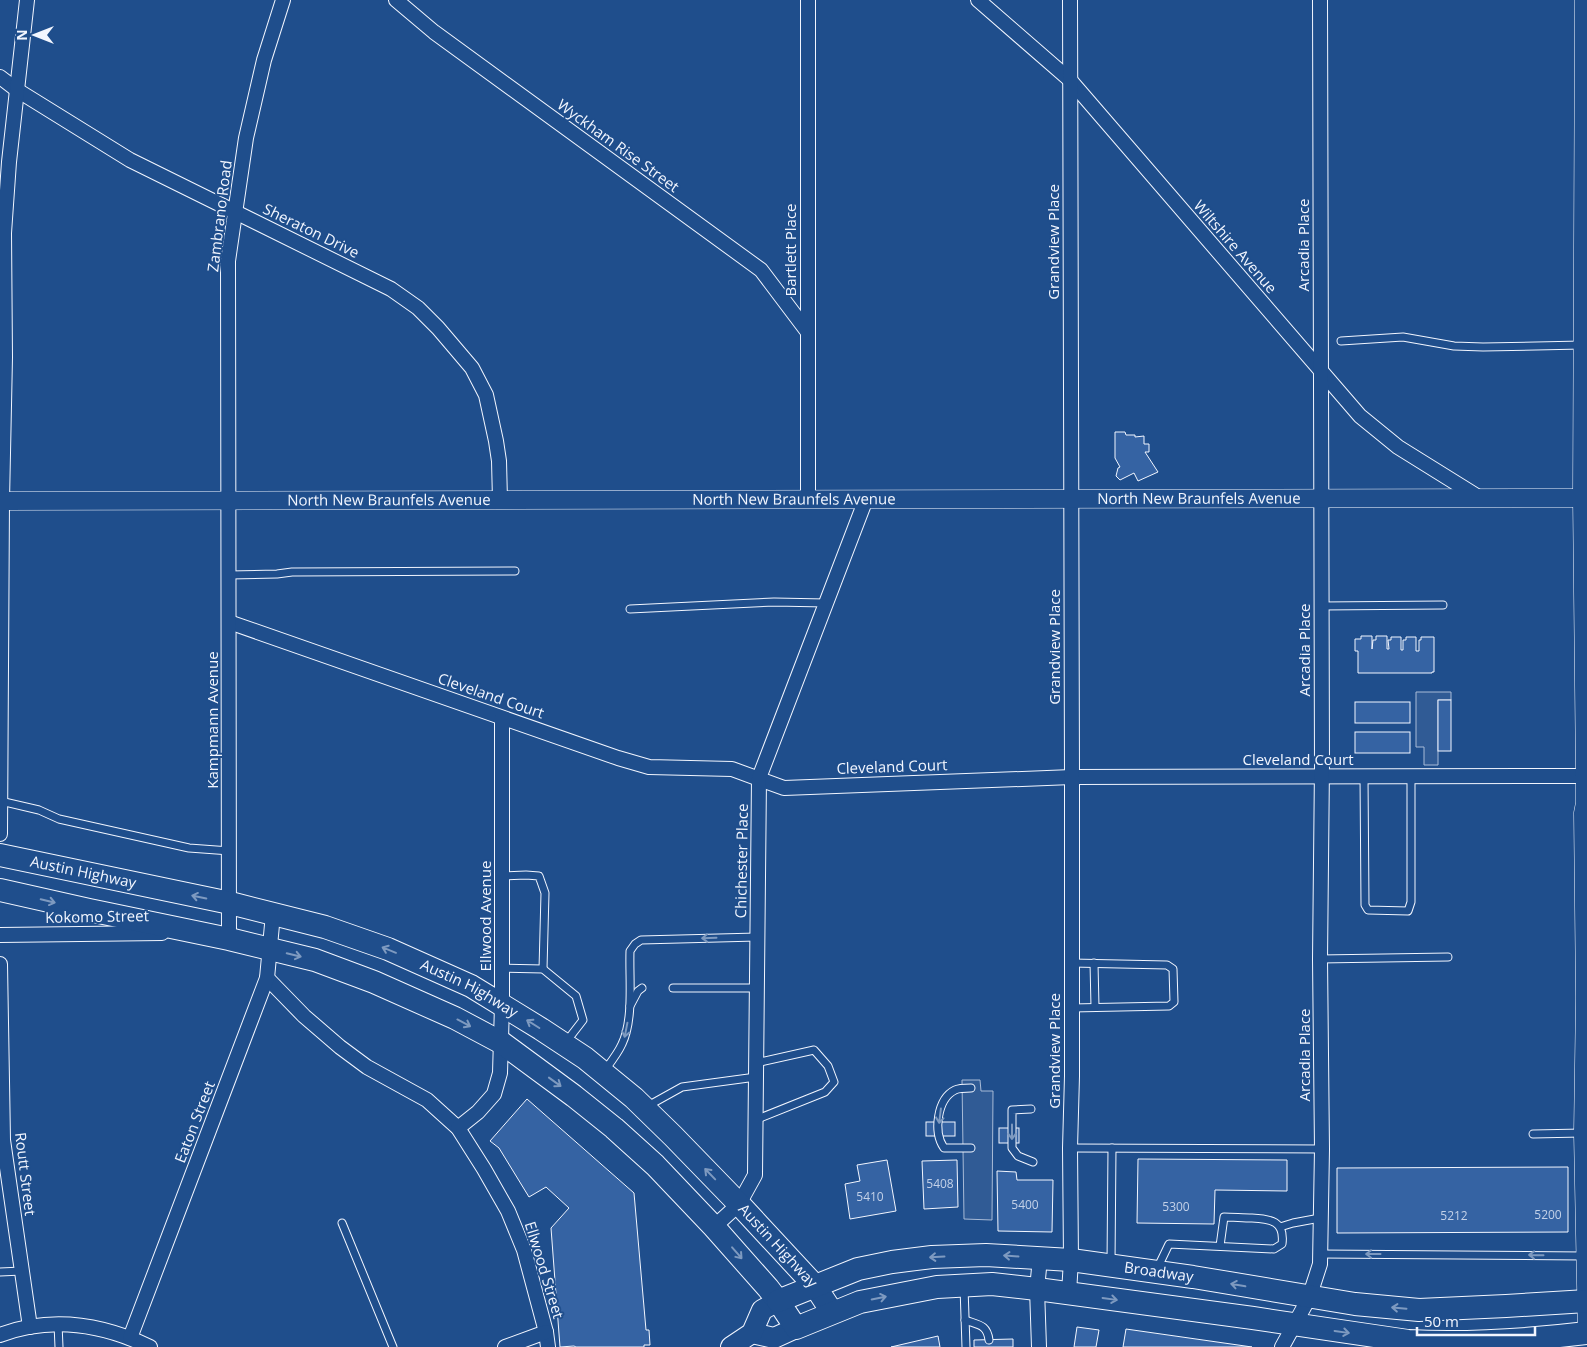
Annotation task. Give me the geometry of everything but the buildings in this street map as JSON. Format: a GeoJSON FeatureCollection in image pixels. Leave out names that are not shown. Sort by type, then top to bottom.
{"type":"FeatureCollection","features":[{"type":"Feature","properties":{"kind":"main road","name":"Austin Highway"},"geometry":{"type":"LineString","coordinates":[[0,855],[230,903],[326,927],[388,949],[471,986],[585,1058],[644,1108],[739,1204],[815,1286],[832,1312]]}},
{"type":"Feature","properties":{"kind":"main road","name":"Austin Highway"},"geometry":{"type":"LineString","coordinates":[[0,890],[230,939],[315,960],[374,982],[455,1018],[502,1043],[574,1096],[614,1128],[655,1165],[714,1227],[778,1301],[796,1328]]}},
{"type":"Feature","properties":{"kind":"main road","name":"Broadway"},"geometry":{"type":"LineString","coordinates":[[752,1333],[762,1310],[778,1301],[858,1269],[932,1257],[986,1255],[1071,1260],[1156,1272],[1309,1298],[1419,1310],[1586,1301]]}},
{"type":"Feature","properties":{"kind":"main road"},"geometry":{"type":"LineString","coordinates":[[731,1347],[752,1333],[777,1342],[796,1328],[860,1302],[936,1287],[992,1284],[1438,1344],[1586,1334]]}},
{"type":"Feature","properties":{"kind":"street"},"geometry":{"type":"LineString","coordinates":[[0,834],[1,501],[6,357],[4,233],[9,162],[27,0]]}},
{"type":"Feature","properties":{"kind":"street","name":"Zambrano Road"},"geometry":{"type":"LineString","coordinates":[[228,501],[228,261],[246,138],[264,60],[283,0]]}},
{"type":"Feature","properties":{"kind":"street","name":"Wyckham Rise Street"},"geometry":{"type":"LineString","coordinates":[[396,0],[434,32],[761,270],[807,331]]}},
{"type":"Feature","properties":{"kind":"street","name":"Bartlett Place"},"geometry":{"type":"LineString","coordinates":[[808,0],[808,500]]}},
{"type":"Feature","properties":{"kind":"street","name":"Wiltshire Avenue"},"geometry":{"type":"LineString","coordinates":[[978,0],[1070,80],[1360,416],[1398,447],[1480,498]]}},
{"type":"Feature","properties":{"kind":"street","name":"Grandview Place"},"geometry":{"type":"LineString","coordinates":[[1069,1293],[1071,1260],[1072,1008],[1070,0]]}},
{"type":"Feature","properties":{"kind":"street","name":"Arcadia Place"},"geometry":{"type":"LineString","coordinates":[[1282,1347],[1309,1298],[1320,1264],[1322,1149],[1320,959],[1322,776],[1320,606],[1320,0]]}},
{"type":"Feature","properties":{"kind":"street"},"geometry":{"type":"LineString","coordinates":[[1584,0],[1583,346],[1586,804],[1583,813],[1585,988],[1583,1133],[1585,1159],[1586,1334]]}},
{"type":"Feature","properties":{"kind":"street","name":"Sheraton Drive"},"geometry":{"type":"LineString","coordinates":[[0,77],[17,90],[130,160],[391,289],[418,308],[472,368],[486,395],[498,454],[500,500]]}},
{"type":"Feature","properties":{"kind":"street","name":"North New Braunfels Avenue"},"geometry":{"type":"LineString","coordinates":[[1,501],[1585,498]]}},
{"type":"Feature","properties":{"kind":"street","name":"Chichester Place"},"geometry":{"type":"LineString","coordinates":[[714,1227],[739,1204],[755,1175],[759,778],[866,499]]}},
{"type":"Feature","properties":{"kind":"street","name":"Kampmann Avenue"},"geometry":{"type":"LineString","coordinates":[[228,501],[230,939]]}},
{"type":"Feature","properties":{"kind":"street","name":"Cleveland Court"},"geometry":{"type":"LineString","coordinates":[[229,622],[618,758],[649,767],[732,769],[784,788],[1072,777],[1585,776]]}},
{"type":"Feature","properties":{"kind":"street","name":"Ellwood Avenue"},"geometry":{"type":"LineString","coordinates":[[458,1128],[478,1112],[494,1094],[500,1073],[502,1043],[502,718]]}},
{"type":"Feature","properties":{"kind":"street","name":"Eaton Street"},"geometry":{"type":"LineString","coordinates":[[130,1338],[267,978],[273,914]]}},
{"type":"Feature","properties":{"kind":"street","name":"Kokomo Street"},"geometry":{"type":"LineString","coordinates":[[0,935],[195,932]]}},
{"type":"Feature","properties":{"kind":"street","name":"Routt Street"},"geometry":{"type":"LineString","coordinates":[[0,964],[3,1140],[30,1327]]}},
{"type":"Feature","properties":{"kind":"street"},"geometry":{"type":"LineString","coordinates":[[267,978],[304,1016],[340,1047],[367,1067],[428,1100],[458,1128]]}},
{"type":"Feature","properties":{"kind":"street","name":"Ellwood Street"},"geometry":{"type":"LineString","coordinates":[[458,1128],[508,1211],[524,1250],[546,1332],[548,1347]]}},
{"type":"Feature","properties":{"kind":"street"},"geometry":{"type":"LineString","coordinates":[[1039,1347],[1038,1289],[1040,1258]]}},
{"type":"Feature","properties":{"kind":"street"},"geometry":{"type":"LineString","coordinates":[[0,1335],[30,1327],[58,1324],[81,1325],[130,1338],[150,1347]]}},
{"type":"Feature","properties":{"kind":"street"},"geometry":{"type":"LineString","coordinates":[[505,1347],[546,1332]]}},
{"type":"Feature","properties":{"kind":"lane"},"geometry":{"type":"LineString","coordinates":[[1341,341],[1403,338],[1454,346],[1474,347],[1583,346]]}},
{"type":"Feature","properties":{"kind":"lane"},"geometry":{"type":"LineString","coordinates":[[229,575],[292,572],[515,571]]}},
{"type":"Feature","properties":{"kind":"lane"},"geometry":{"type":"LineString","coordinates":[[630,609],[774,602],[826,603]]}},
{"type":"Feature","properties":{"kind":"lane"},"geometry":{"type":"LineString","coordinates":[[1320,606],[1443,605]]}},
{"type":"Feature","properties":{"kind":"lane"},"geometry":{"type":"LineString","coordinates":[[1364,776],[1364,904],[1368,910],[1408,911],[1411,902],[1411,776]]}},
{"type":"Feature","properties":{"kind":"lane"},"geometry":{"type":"LineString","coordinates":[[0,801],[39,810],[59,819],[189,848],[230,851]]}},
{"type":"Feature","properties":{"kind":"lane"},"geometry":{"type":"LineString","coordinates":[[502,876],[539,876],[545,893],[543,969]]}},
{"type":"Feature","properties":{"kind":"lane"},"geometry":{"type":"LineString","coordinates":[[603,1073],[622,1046],[626,1034],[629,1008],[630,951],[635,944],[641,940],[757,936]]}},
{"type":"Feature","properties":{"kind":"lane"},"geometry":{"type":"LineString","coordinates":[[1320,959],[1448,958]]}},
{"type":"Feature","properties":{"kind":"lane"},"geometry":{"type":"LineString","coordinates":[[1072,963],[1167,965],[1173,969],[1174,1002],[1169,1006],[1072,1008]]}},
{"type":"Feature","properties":{"kind":"lane"},"geometry":{"type":"LineString","coordinates":[[1094,963],[1095,1008]]}},
{"type":"Feature","properties":{"kind":"lane"},"geometry":{"type":"LineString","coordinates":[[502,968],[543,969],[576,996],[583,1020],[564,1044]]}},
{"type":"Feature","properties":{"kind":"lane"},"geometry":{"type":"LineString","coordinates":[[629,1008],[638,991],[642,988]]}},
{"type":"Feature","properties":{"kind":"lane"},"geometry":{"type":"LineString","coordinates":[[673,988],[757,988]]}},
{"type":"Feature","properties":{"kind":"lane"},"geometry":{"type":"LineString","coordinates":[[644,1108],[682,1087],[756,1070],[814,1050],[828,1066],[834,1082],[825,1092],[755,1120]]}},
{"type":"Feature","properties":{"kind":"lane"},"geometry":{"type":"LineString","coordinates":[[971,1088],[956,1089],[944,1098],[938,1115],[940,1141],[944,1148],[971,1148]]}},
{"type":"Feature","properties":{"kind":"lane"},"geometry":{"type":"LineString","coordinates":[[1031,1109],[1012,1110],[1012,1148],[1018,1156],[1032,1162]]}},
{"type":"Feature","properties":{"kind":"lane"},"geometry":{"type":"LineString","coordinates":[[1533,1134],[1583,1133]]}},
{"type":"Feature","properties":{"kind":"lane"},"geometry":{"type":"LineString","coordinates":[[1070,1148],[1322,1149]]}},
{"type":"Feature","properties":{"kind":"lane"},"geometry":{"type":"LineString","coordinates":[[1110,1266],[1112,1148]]}},
{"type":"Feature","properties":{"kind":"lane"},"geometry":{"type":"LineString","coordinates":[[1156,1272],[1169,1244],[1274,1249],[1282,1244],[1283,1236],[1280,1226],[1270,1219],[1224,1216],[1220,1246]]}},
{"type":"Feature","properties":{"kind":"lane"},"geometry":{"type":"LineString","coordinates":[[1280,1226],[1320,1218]]}},
{"type":"Feature","properties":{"kind":"lane"},"geometry":{"type":"LineString","coordinates":[[342,1223],[393,1347]]}},
{"type":"Feature","properties":{"kind":"lane"},"geometry":{"type":"LineString","coordinates":[[1320,1254],[1585,1256]]}},
{"type":"Feature","properties":{"kind":"lane"},"geometry":{"type":"LineString","coordinates":[[0,1272],[22,1271]]}},
{"type":"Feature","properties":{"kind":"lane"},"geometry":{"type":"LineString","coordinates":[[964,1286],[966,1347]]}},
{"type":"Feature","properties":{"kind":"lane"},"geometry":{"type":"LineString","coordinates":[[965,1320],[984,1327],[988,1332],[989,1340]]}},
{"type":"Feature","properties":{"kind":"lane"},"geometry":{"type":"LineString","coordinates":[[58,1324],[59,1347]]}},
{"type":"Feature","properties":{"kind":"shaded area"},"geometry":{"type":"Polygon","coordinates":[[[1416,692],[1451,692],[1451,700],[1438,700],[1438,765],[1424,765],[1424,747],[1416,747],[1416,692]]]}},
{"type":"Feature","properties":{"kind":"shaded area"},"geometry":{"type":"Polygon","coordinates":[[[962,1080],[980,1080],[981,1091],[993,1091],[992,1220],[964,1219],[962,1080]]]}}]}
